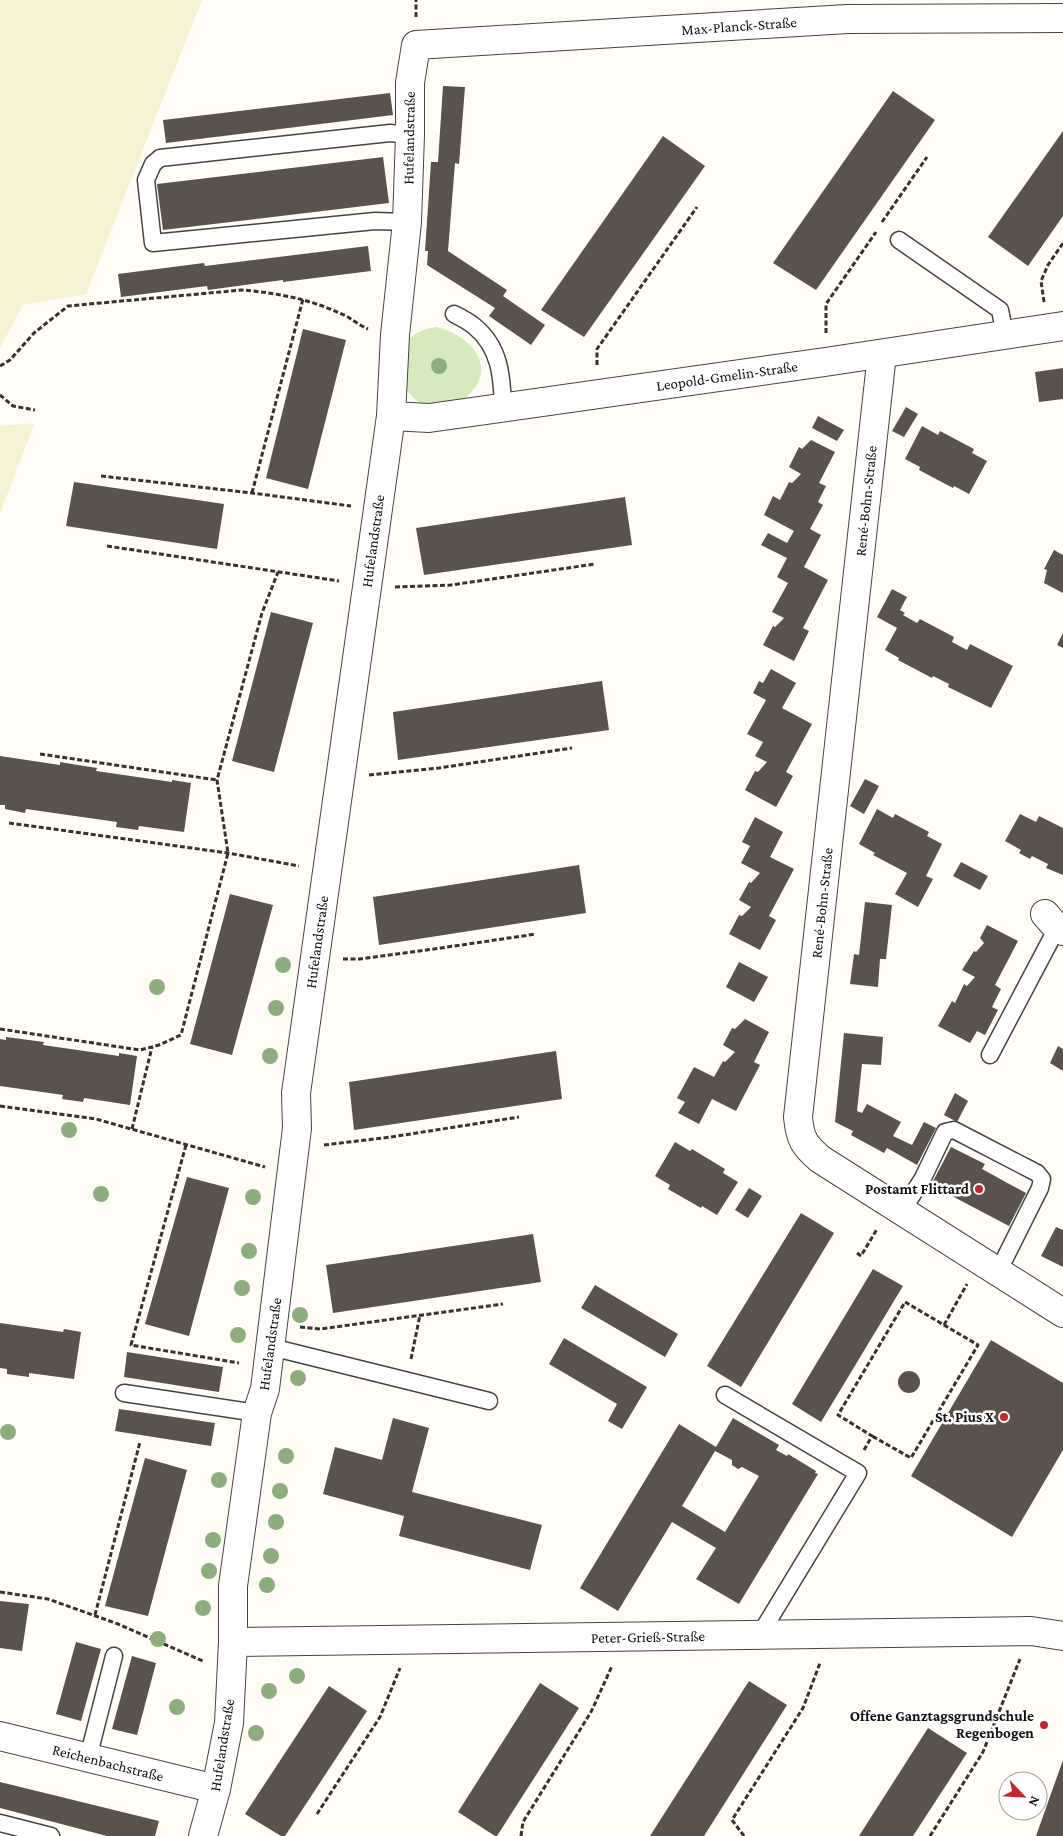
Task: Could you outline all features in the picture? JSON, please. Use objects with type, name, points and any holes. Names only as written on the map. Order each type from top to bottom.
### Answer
[{"type":"street","name":"Max-Planck-Straße","points":[[416,46],[847,19],[1063,18]]},
{"type":"street","name":"Hufelandstraße","points":[[203,1836],[216,1789],[229,1722],[234,1642],[233,1586],[257,1413],[265,1389],[295,1148],[297,1128],[296,1093],[340,779],[355,585],[391,416],[395,335],[407,222],[410,83],[416,46]]},
{"type":"street","name":"Leopold-Gmelin-Straße","points":[[391,416],[429,418],[882,354],[1055,327]]},
{"type":"street","name":"René-Bohn-Straße","points":[[882,354],[798,1117],[800,1134],[806,1147],[891,1218],[998,1272],[1063,1313]]},
{"type":"street","name":"Peter-Grieß-Straße","points":[[234,1642],[1032,1631],[1063,1636]]},
{"type":"street","name":"Reichenbachstraße","points":[[0,1736],[216,1789]]},
{"type":"lane","points":[[407,222],[375,221],[153,243],[146,180],[153,164],[160,158],[390,133],[410,135]]},
{"type":"lane","points":[[899,240],[1000,310],[1005,335]]},
{"type":"lane","points":[[454,314],[475,326],[493,348],[502,374],[503,407]]},
{"type":"lane","points":[[990,1054],[1055,924]]},
{"type":"lane","points":[[891,1218],[923,1178],[945,1132],[954,1130],[1037,1173],[1042,1179],[1040,1188],[998,1272]]},
{"type":"lane","points":[[272,1336],[406,1380],[489,1401]]},
{"type":"lane","points":[[124,1393],[257,1413]]},
{"type":"lane","points":[[725,1395],[858,1473],[759,1636]]},
{"type":"lane","points":[[88,1758],[114,1656]]},
{"type":"lane","points":[[0,1823],[51,1836]]},
{"type":"path","points":[[826,362],[826,304],[927,157]]},
{"type":"path","points":[[598,394],[597,349],[697,207]]},
{"type":"path","points":[[1055,327],[1041,281],[1048,265],[1063,243]]},
{"type":"path","points":[[0,366],[10,360],[34,333],[68,306],[242,290],[270,292],[303,299],[348,317],[366,328],[395,335]]},
{"type":"path","points":[[252,493],[303,299]]},
{"type":"path","points":[[0,395],[13,406],[35,410]]},
{"type":"path","points":[[101,476],[354,507]]},
{"type":"path","points":[[107,546],[355,585],[451,586],[595,564]]},
{"type":"path","points":[[0,1028],[140,1050],[181,1035],[228,853],[217,780],[262,613],[278,572]]},
{"type":"path","points":[[340,779],[438,768],[572,748]]},
{"type":"path","points":[[40,754],[217,780]]},
{"type":"path","points":[[10,823],[228,853],[300,866]]},
{"type":"path","points":[[315,959],[360,959],[536,934]]},
{"type":"path","points":[[132,1129],[152,1047]]},
{"type":"path","points":[[0,1106],[96,1119],[272,1170]]},
{"type":"path","points":[[295,1148],[391,1137],[519,1117]]},
{"type":"path","points":[[186,1145],[132,1346],[248,1364]]},
{"type":"path","points":[[857,1253],[861,1256],[891,1218]]},
{"type":"path","points":[[944,1325],[970,1280]]},
{"type":"path","points":[[905,1302],[978,1345],[911,1458],[872,1436],[838,1415],[905,1302]]},
{"type":"path","points":[[272,1336],[503,1304]]},
{"type":"path","points":[[406,1380],[416,1342],[420,1315]]},
{"type":"path","points":[[852,1470],[872,1436]]},
{"type":"path","points":[[94,1615],[140,1442]]},
{"type":"path","points":[[0,1592],[48,1599],[94,1615],[210,1664]]},
{"type":"path","points":[[930,1836],[983,1752],[1032,1631]]},
{"type":"path","points":[[744,1836],[732,1820],[803,1708],[830,1634]]},
{"type":"path","points":[[521,1836],[523,1822],[592,1712],[624,1638]]},
{"type":"path","points":[[317,1814],[380,1717],[411,1640]]},
{"type":"shaded area","points":[[0,0],[202,0],[86,294],[23,305],[0,348]]},
{"type":"shaded area","points":[[35,423],[0,513],[0,426]]},
{"type":"green space","points":[[436,327],[455,334],[464,340],[477,354],[481,363],[481,373],[476,386],[468,396],[454,403],[422,403],[410,394],[403,383],[408,340],[421,331]]},
{"type":"building","points":[[443,86],[465,87],[459,164],[455,163],[448,251],[507,290],[503,296],[545,325],[531,345],[489,316],[495,308],[427,265],[428,251],[425,251],[431,162],[438,162]]},
{"type":"building","points":[[893,91],[935,120],[816,290],[773,263]]},
{"type":"building","points":[[390,93],[393,115],[166,143],[163,120]]},
{"type":"building","points":[[1063,131],[1063,216],[1028,266],[988,237]]},
{"type":"building","points":[[663,136],[705,166],[584,337],[541,310]]},
{"type":"building","points":[[383,157],[389,203],[163,230],[157,184]]},
{"type":"building","points":[[368,246],[371,271],[208,290],[207,286],[121,297],[118,274],[204,263],[205,266]]},
{"type":"building","points":[[303,329],[346,340],[308,489],[266,478]]},
{"type":"building","points":[[1063,368],[1063,399],[1039,402],[1035,372]]},
{"type":"building","points":[[906,407],[918,414],[904,437],[892,431]]},
{"type":"building","points":[[818,416],[844,430],[837,441],[812,428]]},
{"type":"building","points":[[922,426],[938,435],[940,431],[974,449],[972,453],[987,461],[969,494],[954,486],[953,488],[919,470],[920,467],[905,459]]},
{"type":"building","points":[[811,440],[835,452],[819,483],[826,486],[818,502],[823,505],[810,529],[821,535],[804,567],[828,580],[803,628],[809,631],[794,661],[763,645],[773,626],[775,627],[784,618],[772,612],[788,583],[777,577],[787,558],[761,545],[768,533],[787,543],[794,531],[764,515],[773,496],[780,500],[789,482],[792,483],[801,474],[789,467],[799,447],[802,449]]},
{"type":"building","points":[[74,482],[224,504],[217,549],[66,526]]},
{"type":"building","points":[[625,497],[632,545],[424,575],[416,528]]},
{"type":"building","points":[[1054,550],[1063,555],[1063,593],[1044,583],[1047,570],[1044,569]]},
{"type":"building","points":[[892,589],[907,597],[900,610],[905,613],[903,615],[917,623],[920,619],[954,637],[952,642],[967,650],[970,644],[1013,666],[991,708],[948,687],[949,684],[933,676],[932,678],[898,660],[899,658],[885,650],[897,628],[877,617]]},
{"type":"building","points":[[271,612],[313,623],[274,772],[232,761]]},
{"type":"building","points":[[1063,633],[1063,648],[1057,645]]},
{"type":"building","points":[[771,669],[796,683],[782,708],[812,724],[786,772],[793,776],[776,807],[745,790],[755,771],[758,772],[767,762],[755,756],[763,742],[747,734],[766,700],[753,693],[759,681],[763,683]]},
{"type":"building","points":[[602,681],[609,730],[398,760],[393,712]]},
{"type":"building","points":[[0,756],[60,765],[60,762],[97,768],[96,771],[191,783],[184,832],[139,826],[138,830],[116,827],[117,822],[26,809],[25,813],[5,809],[5,805],[0,805]]},
{"type":"building","points":[[865,779],[879,786],[864,814],[850,806]]},
{"type":"building","points":[[877,809],[893,818],[895,814],[929,832],[927,836],[942,844],[926,876],[933,879],[918,907],[895,894],[907,873],[873,855],[875,853],[859,844]]},
{"type":"building","points":[[1020,814],[1036,822],[1039,816],[1063,828],[1063,875],[1046,868],[1048,864],[1032,856],[1030,859],[1019,853],[1021,850],[1005,841]]},
{"type":"building","points":[[755,817],[783,832],[770,857],[794,869],[769,916],[776,920],[760,950],[729,934],[739,915],[742,916],[751,907],[739,900],[749,882],[751,883],[760,873],[741,863],[750,846],[742,842]]},
{"type":"building","points":[[961,862],[988,876],[980,890],[953,876]]},
{"type":"building","points":[[579,865],[586,913],[379,945],[373,897]]},
{"type":"building","points":[[230,894],[273,905],[232,1055],[190,1044]]},
{"type":"building","points":[[865,902],[892,905],[886,959],[880,959],[878,987],[850,984],[854,954],[859,955]]},
{"type":"building","points":[[987,925],[1018,941],[995,985],[1001,989],[992,1007],[998,1010],[985,1035],[977,1031],[970,1043],[938,1026],[952,1001],[955,1003],[964,984],[967,986],[975,977],[962,970],[974,951],[976,952],[984,943],[980,938]]},
{"type":"building","points":[[739,962],[768,977],[754,1002],[726,987]]},
{"type":"building","points":[[745,1019],[769,1032],[754,1062],[760,1065],[736,1111],[712,1099],[699,1124],[678,1113],[685,1102],[677,1098],[694,1067],[714,1077],[723,1061],[725,1062],[735,1052],[723,1045],[732,1028],[735,1029]]},
{"type":"building","points":[[844,1033],[883,1037],[881,1065],[862,1064],[857,1111],[862,1113],[867,1104],[901,1122],[893,1136],[912,1145],[924,1122],[936,1128],[917,1165],[887,1148],[884,1153],[851,1135],[853,1131],[835,1122]]},
{"type":"building","points":[[6,1037],[44,1042],[43,1045],[119,1056],[119,1053],[137,1056],[130,1105],[84,1098],[83,1102],[62,1099],[63,1095],[0,1086],[0,1039],[6,1040]]},
{"type":"building","points":[[1058,1046],[1063,1049],[1063,1071],[1050,1063]]},
{"type":"building","points":[[556,1051],[562,1099],[354,1130],[349,1082]]},
{"type":"building","points":[[955,1093],[968,1101],[957,1122],[944,1115]]},
{"type":"building","points":[[675,1142],[690,1151],[692,1149],[725,1169],[723,1173],[738,1182],[717,1215],[668,1189],[670,1185],[655,1176]]},
{"type":"building","name":"Postamt Flittard","points":[[951,1147],[985,1164],[982,1169],[1026,1193],[1009,1226],[931,1185]]},
{"type":"building","points":[[187,1177],[229,1188],[189,1336],[145,1324]]},
{"type":"building","points":[[749,1188],[762,1196],[748,1218],[735,1210]]},
{"type":"building","points":[[801,1213],[834,1233],[741,1387],[707,1366]]},
{"type":"building","points":[[1056,1227],[1063,1230],[1063,1267],[1041,1256]]},
{"type":"building","points":[[533,1234],[541,1282],[333,1313],[326,1265]]},
{"type":"building","points":[[873,1269],[903,1286],[821,1422],[792,1404]]},
{"type":"building","points":[[595,1285],[678,1334],[665,1357],[581,1308]]},
{"type":"building","points":[[0,1323],[63,1332],[64,1329],[81,1332],[74,1379],[29,1373],[29,1377],[7,1374],[7,1369],[0,1368]]},
{"type":"building","points":[[564,1338],[647,1387],[622,1429],[608,1421],[617,1404],[549,1364]]},
{"type":"building","name":"St. Pius X","points":[[991,1340],[1063,1383],[1063,1450],[1012,1537],[911,1476]]},
{"type":"building","points":[[127,1352],[223,1367],[219,1392],[124,1377]]},
{"type":"building","points":[[909,1371],[919,1378],[920,1382],[913,1392],[909,1393],[899,1386],[898,1382],[905,1372]]},
{"type":"building","points":[[119,1409],[215,1423],[211,1446],[115,1431]]},
{"type":"building","points":[[393,1418],[429,1428],[412,1492],[542,1525],[530,1570],[399,1536],[404,1516],[323,1494],[335,1447],[382,1460]]},
{"type":"building","points":[[733,1418],[779,1445],[776,1450],[787,1456],[788,1454],[818,1474],[739,1604],[696,1579],[716,1548],[672,1522],[618,1611],[580,1588],[679,1424],[716,1447]],"holes":[[[715,1451],[732,1460],[732,1465],[738,1469],[742,1467],[759,1476],[725,1532],[682,1506]]]},
{"type":"building","points":[[145,1458],[187,1470],[148,1616],[105,1606]]},
{"type":"building","points":[[0,1601],[29,1604],[22,1651],[0,1648]]},
{"type":"building","points":[[76,1642],[101,1649],[81,1721],[56,1714]]},
{"type":"building","points":[[132,1656],[156,1663],[137,1735],[112,1729]]},
{"type":"building","points":[[749,1681],[787,1705],[704,1836],[650,1836]]},
{"type":"building","points":[[540,1683],[579,1708],[497,1836],[495,1836],[458,1812]]},
{"type":"building","points":[[329,1686],[367,1711],[285,1836],[281,1836],[245,1814]]},
{"type":"building","points":[[928,1728],[967,1753],[913,1836],[859,1836]]},
{"type":"building","points":[[1063,1760],[1063,1836],[1036,1836],[1041,1821],[1048,1821],[1048,1802]]},
{"type":"building","points":[[0,1782],[159,1821],[155,1836],[107,1836],[0,1808]]},
{"type":"place","name":"Postamt Flittard","points":[[979,1189]]},
{"type":"place","name":"St. Pius X","points":[[1004,1417]]},
{"type":"place","name":"Offene Ganztagsgrundschule Regenbogen","points":[[1044,1725]]}]
